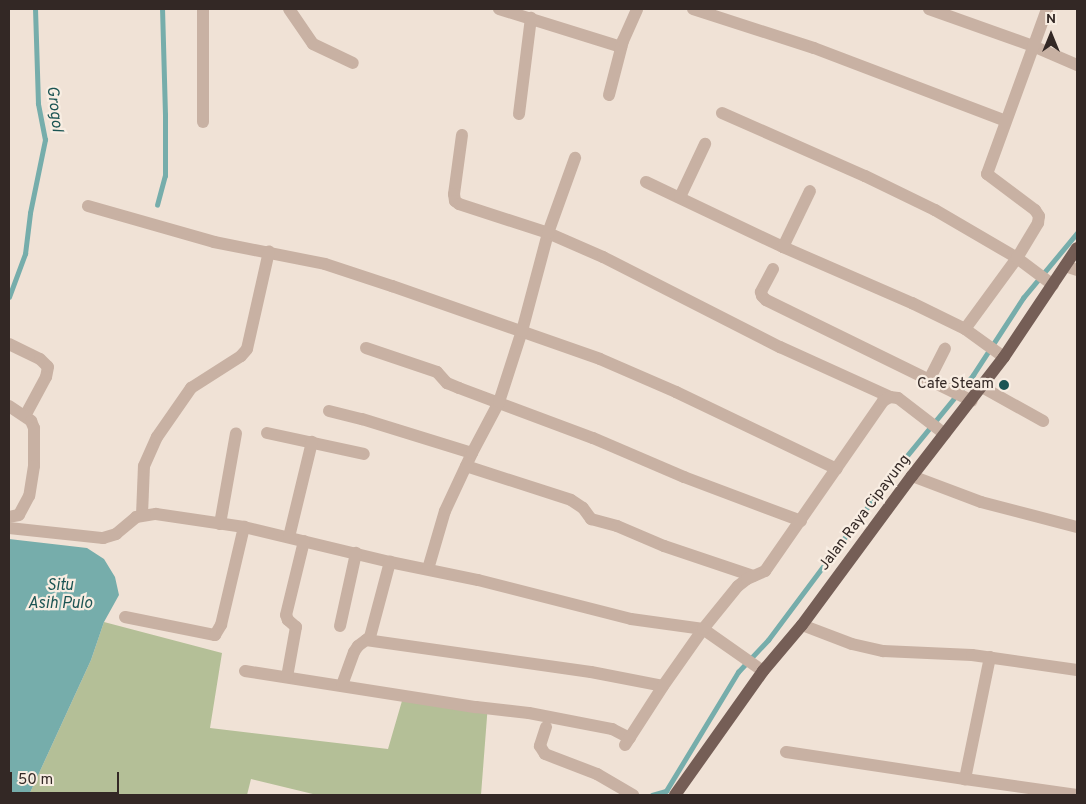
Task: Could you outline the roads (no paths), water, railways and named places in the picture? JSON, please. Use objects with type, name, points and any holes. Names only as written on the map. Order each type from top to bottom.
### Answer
[{"type":"main road","name":"Jalan Raya Cipayung","points":[[675,795],[760,668],[802,625],[912,476],[942,432],[982,387],[1077,248]]},
{"type":"street","points":[[203,9],[203,122]]},
{"type":"street","points":[[289,9],[313,44],[353,63]]},
{"type":"street","points":[[499,9],[621,47]]},
{"type":"street","points":[[610,95],[621,47],[637,9]]},
{"type":"street","points":[[694,9],[814,48],[1006,121]]},
{"type":"street","points":[[929,9],[1033,46],[1077,65]]},
{"type":"street","points":[[965,330],[1021,261],[1038,223],[1039,216],[1035,210],[987,176],[1047,9]]},
{"type":"street","points":[[519,114],[531,18]]},
{"type":"street","points":[[722,113],[865,176],[920,203],[1021,261],[1052,285]]},
{"type":"street","points":[[462,135],[455,201],[548,233],[642,276],[780,347],[890,397],[898,398],[942,432]]},
{"type":"street","points":[[680,197],[705,144]]},
{"type":"street","points":[[428,569],[446,511],[472,453],[499,402],[522,331],[548,233],[575,158]]},
{"type":"street","points":[[646,182],[783,247],[912,303],[965,330],[1003,357]]},
{"type":"street","points":[[783,247],[810,191]]},
{"type":"street","points":[[88,206],[214,242],[348,270],[522,331],[600,359],[676,392],[837,469]]},
{"type":"street","points":[[142,515],[144,466],[157,437],[191,388],[241,356],[247,349],[269,252]]},
{"type":"street","points":[[1065,266],[1077,270]]},
{"type":"street","points":[[772,269],[761,292],[766,300],[970,399]]},
{"type":"street","points":[[9,344],[40,359],[48,367],[46,377],[25,416]]},
{"type":"street","points":[[366,348],[437,372],[447,383],[593,438],[733,497],[801,521]]},
{"type":"street","points":[[930,378],[944,349]]},
{"type":"street","points":[[982,387],[1043,421]]},
{"type":"street","points":[[245,671],[547,716],[612,729],[628,741],[663,686],[704,629],[738,586],[765,571],[883,401],[890,397]]},
{"type":"street","points":[[9,406],[25,416],[34,428],[32,484],[24,510],[16,516],[9,517]]},
{"type":"street","points":[[329,411],[362,418],[472,453]]},
{"type":"street","points":[[220,524],[236,433]]},
{"type":"street","points":[[267,433],[364,454]]},
{"type":"street","points":[[289,537],[312,442]]},
{"type":"street","points":[[466,466],[571,500],[583,508],[591,519],[617,526],[664,546],[754,576]]},
{"type":"street","points":[[912,476],[981,502],[1077,527]]},
{"type":"street","points":[[9,528],[104,538],[116,534],[132,520],[142,515],[156,514],[244,527],[390,562],[428,569],[631,619],[704,629],[760,668]]},
{"type":"street","points":[[125,617],[215,635],[221,625],[244,527]]},
{"type":"street","points":[[287,677],[296,627],[288,620],[286,615],[304,541]]},
{"type":"street","points":[[340,626],[356,553]]},
{"type":"street","points":[[342,685],[354,652],[358,646],[370,637],[390,562]]},
{"type":"street","points":[[802,625],[852,644],[883,651],[990,657],[1077,670]]},
{"type":"street","points":[[366,640],[591,672],[663,686]]},
{"type":"street","points":[[965,779],[990,657]]},
{"type":"street","points":[[546,727],[540,746],[545,754],[597,774],[628,792]]},
{"type":"street","points":[[786,752],[1077,795]]},
{"type":"water","name":"Situ Asih Pulo","points":[[9,539],[87,548],[104,559],[115,577],[119,595],[104,622],[91,660],[29,795],[9,795]]},
{"type":"waterway","name":"Grogol","points":[[9,297],[25,254],[30,213],[45,140],[38,104],[35,9]]},
{"type":"waterway","name":"Grogol","points":[[157,205],[165,176],[162,9]]},
{"type":"waterway","points":[[652,795],[666,791],[738,672],[768,640],[892,474],[973,375],[1023,298],[1077,233]]},
{"type":"place","name":"Cafe Steam","points":[[1004,385]]}]
